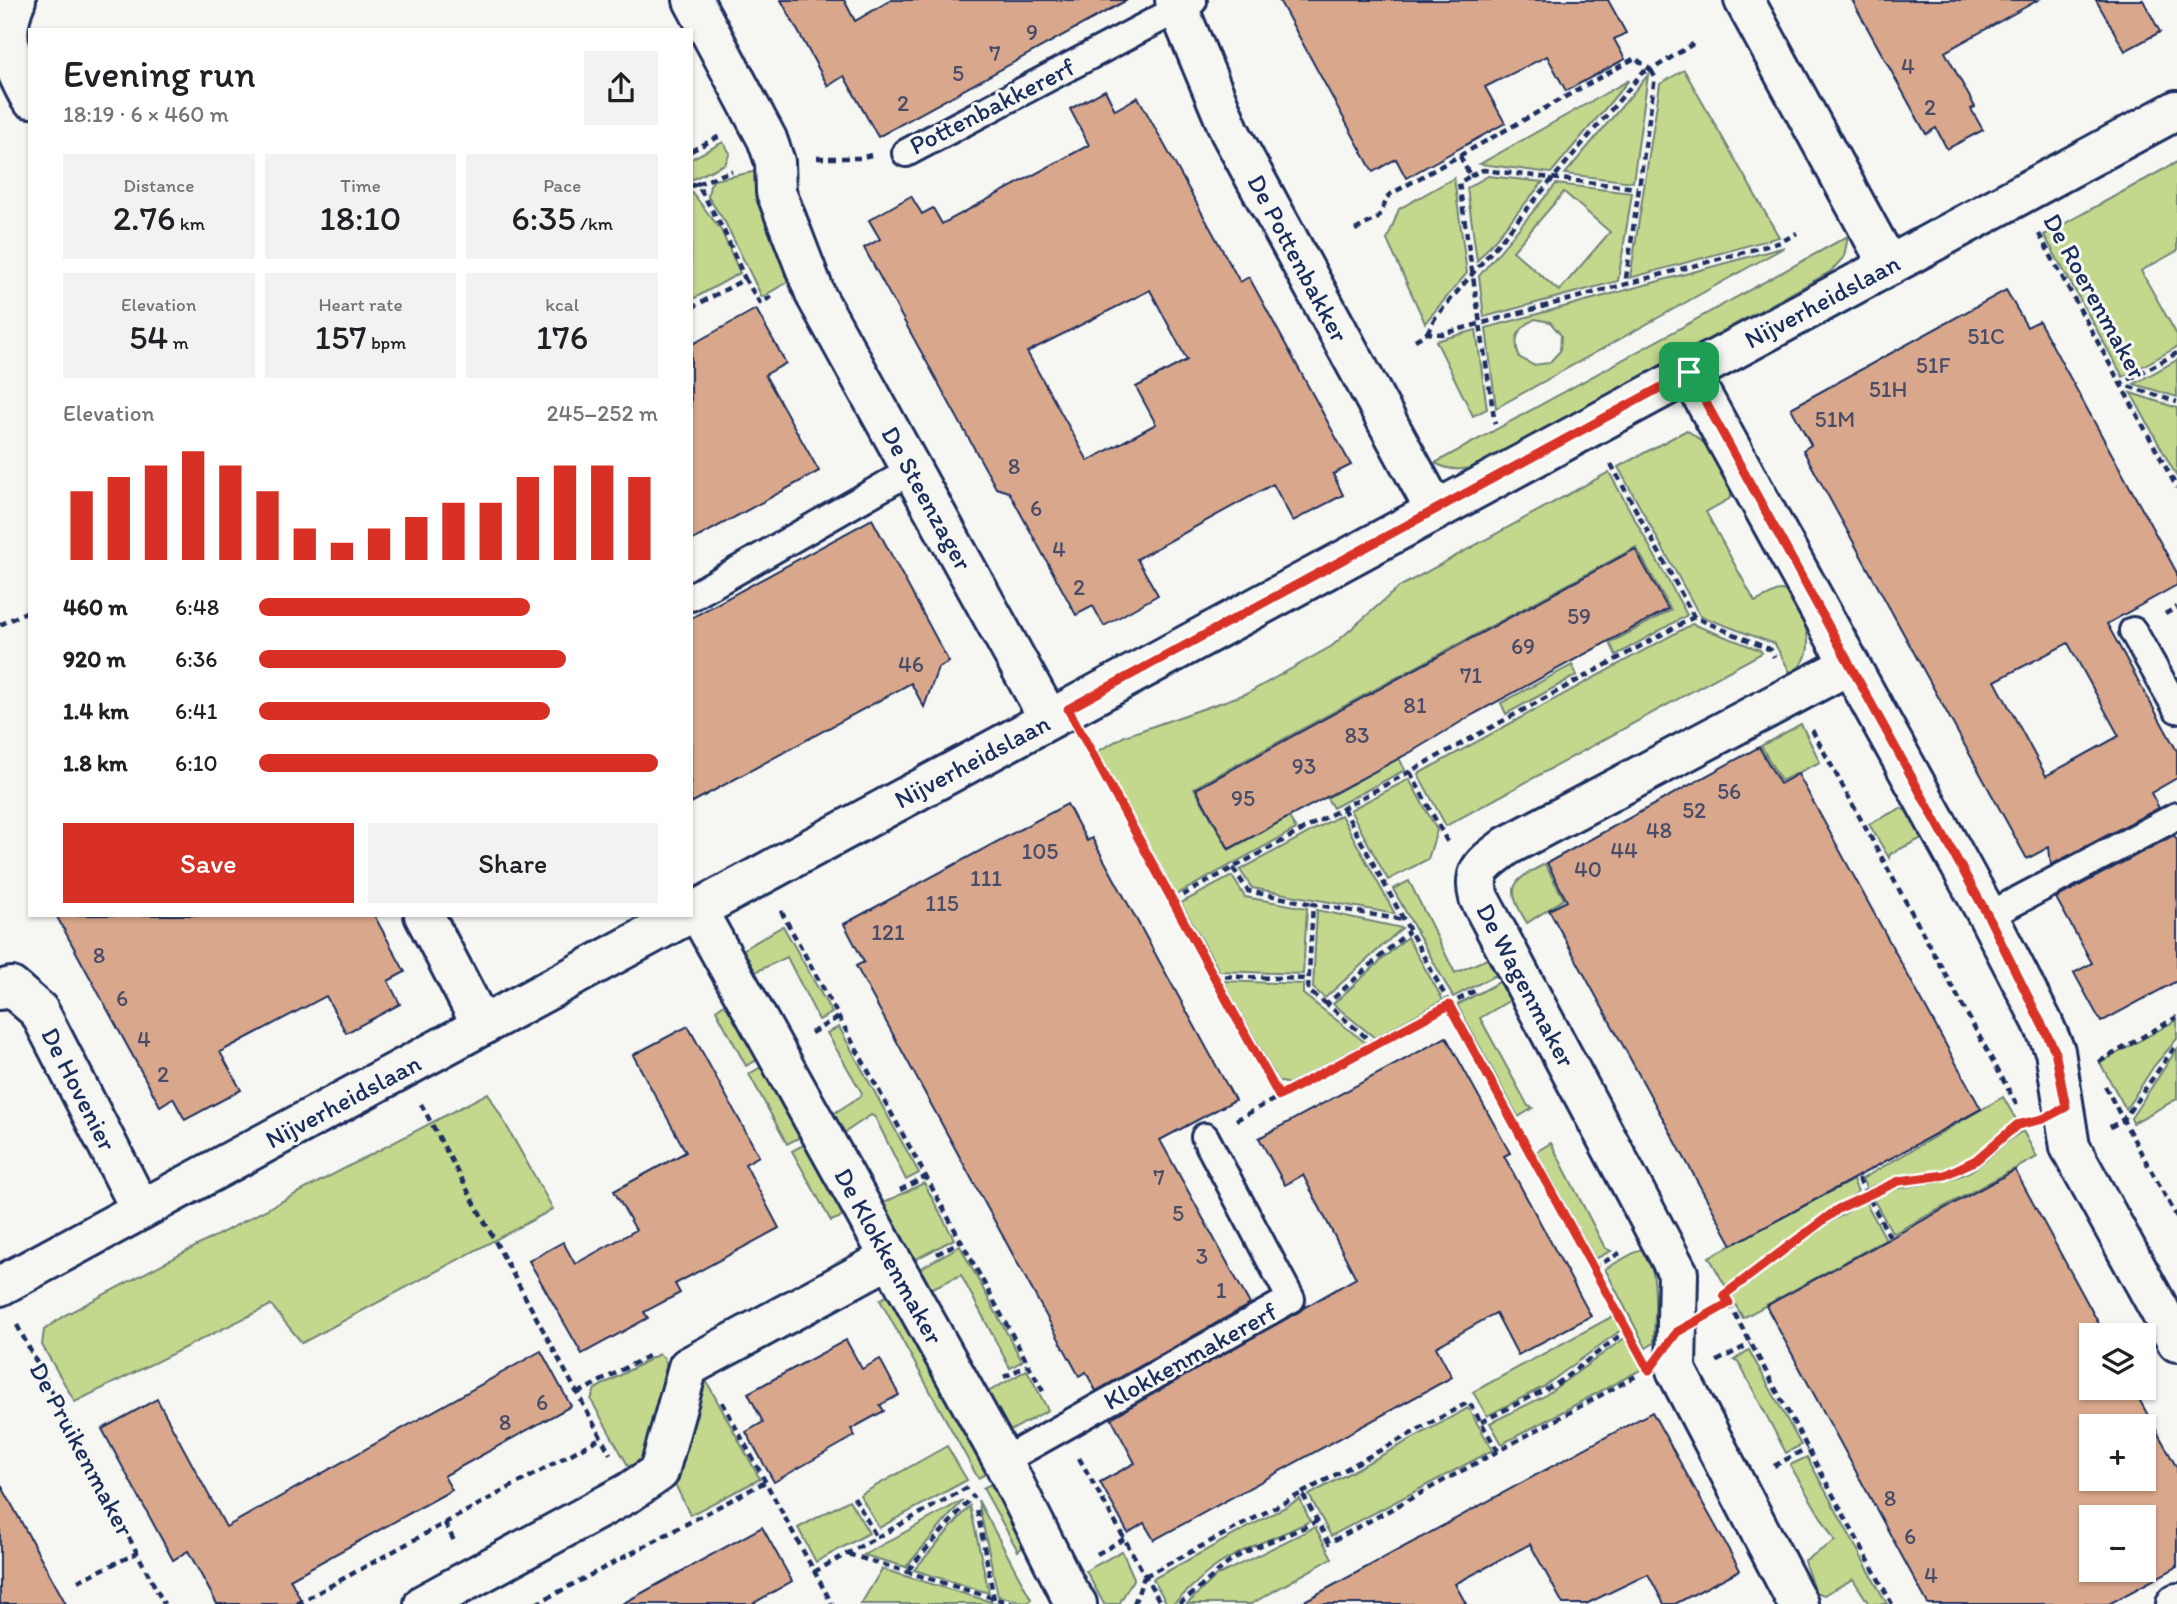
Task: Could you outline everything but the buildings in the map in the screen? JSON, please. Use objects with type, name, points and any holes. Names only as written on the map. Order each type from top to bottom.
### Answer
[{"type":"street","points":[[16,0],[4,15],[2,47],[28,94]]},
{"type":"street","name":"De Steenzager","points":[[693,0],[767,139],[775,162],[776,192],[816,296],[912,470],[1058,714]]},
{"type":"street","points":[[1744,0],[1889,266]]},
{"type":"street","name":"De Pottenbakker","points":[[1183,3],[1230,132],[1435,510]]},
{"type":"street","name":"Nijverheidslaan","points":[[693,912],[2177,110]]},
{"type":"street","points":[[1689,372],[1988,916],[2055,1051],[2066,1107],[2070,1147],[2177,1342]]},
{"type":"street","name":"De Wagenmaker","points":[[1798,1604],[1676,1370],[1678,1273],[1479,898],[1475,881],[1481,867],[1507,846],[1849,665]]},
{"type":"street","name":"De Klokkenmaker","points":[[693,915],[890,1258],[1003,1461],[1077,1604]]},
{"type":"street","points":[[425,917],[482,1026]]},
{"type":"street","name":"Nijverheidslaan","points":[[6,1302],[141,1210],[685,917]]},
{"type":"street","name":"De Hovenier","points":[[0,990],[10,987],[39,1011],[141,1210]]},
{"type":"street","points":[[425,1604],[631,1492],[659,1472],[688,1367],[890,1258]]},
{"type":"lane","name":"Pottenbakkererf","points":[[906,153],[1183,3]]},
{"type":"lane","points":[[693,596],[912,470]]},
{"type":"lane","points":[[2133,631],[2177,709]]},
{"type":"lane","points":[[1988,916],[2177,816]]},
{"type":"lane","name":"Klokkenmakererf","points":[[1003,1461],[1290,1299],[1205,1137]]},
{"type":"path","points":[[1427,334],[1435,318],[1643,72],[1651,70],[1693,44]]},
{"type":"path","points":[[1355,230],[1378,218],[1389,195],[1635,58],[1651,70],[1655,77],[1625,285]]},
{"type":"path","name":"Pottenbakkererf","points":[[775,162],[860,158],[885,151],[906,153]]},
{"type":"path","points":[[1460,156],[1470,176]]},
{"type":"path","points":[[1495,424],[1460,183],[1483,170],[1637,188]]},
{"type":"path","points":[[693,185],[697,184],[724,231],[745,278],[760,303],[809,276]]},
{"type":"path","name":"De Roerenmaker","points":[[2018,195],[2177,488]]},
{"type":"path","points":[[1415,340],[1427,334],[1442,334],[1782,242],[1797,233]]},
{"type":"path","points":[[693,307],[745,278]]},
{"type":"path","points":[[2121,384],[2177,353]]},
{"type":"path","points":[[2121,384],[2177,402]]},
{"type":"path","points":[[1590,427],[1694,617]]},
{"type":"path","points":[[0,625],[28,611]]},
{"type":"path","points":[[1058,714],[1213,976],[1279,1096]]},
{"type":"path","points":[[1410,772],[1447,841],[1475,881]]},
{"type":"path","points":[[1343,808],[1638,1350]]},
{"type":"path","points":[[1233,868],[1248,891],[1404,920]]},
{"type":"path","points":[[761,875],[1062,1428],[1161,1604]]},
{"type":"path","points":[[1313,904],[1308,990],[1375,1045]]},
{"type":"path","points":[[1327,1004],[1409,931]]},
{"type":"path","points":[[1205,1137],[1517,967]]},
{"type":"path","points":[[1213,976],[1308,979]]},
{"type":"path","points":[[1892,1604],[1724,1295],[1838,1209],[1899,1181],[1945,1175],[1976,1160],[2017,1125],[2043,1119],[2066,1107],[2095,1066],[2177,1017]]},
{"type":"path","points":[[2070,1147],[2123,1120],[2177,1044]]},
{"type":"path","points":[[2095,1066],[2177,1217]]},
{"type":"path","points":[[402,1069],[631,1492]]},
{"type":"path","points":[[1858,1178],[1891,1239]]},
{"type":"path","name":"De Pruikenmaker","points":[[6,1302],[164,1604]]},
{"type":"path","points":[[1302,1493],[1329,1543],[1649,1370],[1677,1332],[1729,1303]]},
{"type":"path","points":[[1481,1422],[1558,1383],[1627,1330]]},
{"type":"path","points":[[700,1360],[832,1604]]},
{"type":"path","points":[[1134,1604],[1144,1576],[1469,1402],[1498,1451]]},
{"type":"path","points":[[297,1604],[601,1437]]},
{"type":"path","points":[[536,1604],[765,1482]]},
{"type":"path","points":[[814,1572],[974,1484],[995,1599]]},
{"type":"path","points":[[908,1570],[974,1495]]},
{"type":"path","points":[[854,1497],[877,1538]]},
{"type":"path","points":[[1179,1604],[1213,1573],[1250,1550],[1287,1537],[1317,1521]]},
{"type":"path","points":[[78,1581],[137,1553]]},
{"type":"path","points":[[848,1554],[1013,1604]]},
{"type":"green space","points":[[1684,70],[1779,237],[1630,278],[1660,84]]},
{"type":"green space","points":[[1648,75],[1633,182],[1565,174]]},
{"type":"green space","points":[[1629,80],[1551,173],[1480,164]]},
{"type":"green space","points":[[723,142],[730,153],[725,164],[693,179],[693,158]]},
{"type":"green space","points":[[2177,162],[2177,251],[2141,271],[2177,335],[2177,347],[2123,377],[2044,235]]},
{"type":"green space","points":[[758,171],[770,232],[789,281],[762,297],[725,222],[708,197],[710,185],[714,180]]},
{"type":"green space","points":[[1488,176],[1543,182],[1477,261],[1467,188]]},
{"type":"green space","points":[[1454,178],[1467,273],[1425,323],[1387,240],[1399,209]]},
{"type":"green space","points":[[1556,184],[1632,193],[1618,281],[1484,317],[1479,276]],"holes":[[[1564,192],[1610,232],[1559,291],[1513,251]]]},
{"type":"green space","points":[[693,194],[721,230],[740,273],[693,299]]},
{"type":"green space","points":[[1848,236],[1844,257],[1830,272],[1483,463],[1459,469],[1435,463]]},
{"type":"green space","points":[[1785,247],[1496,408],[1486,328]],"holes":[[[1535,319],[1550,322],[1561,335],[1560,351],[1549,363],[1533,365],[1519,357],[1516,344],[1520,330]]]},
{"type":"green space","points":[[1476,330],[1487,409],[1473,416],[1436,341]]},
{"type":"green space","points":[[2177,360],[2177,397],[2134,384]]},
{"type":"green space","points":[[2131,393],[2177,408],[2177,477]]},
{"type":"green space","points":[[1687,430],[1708,446],[1733,491],[1729,499],[1706,512],[1755,602],[1780,590],[1787,591],[1804,622],[1808,645],[1806,655],[1801,665],[1791,674],[1775,644],[1700,616],[1618,467]]},
{"type":"green space","points":[[1609,472],[1687,615],[1616,655],[1610,643],[1671,610],[1636,547],[1194,788],[1229,850],[1289,817],[1296,829],[1176,895],[1097,752],[1125,736],[1248,693],[1332,646],[1399,587]]},
{"type":"green space","points":[[1692,624],[1762,653],[1446,826],[1418,774]]},
{"type":"green space","points":[[1572,665],[1577,675],[1506,714],[1501,703]]},
{"type":"green space","points":[[1801,724],[1820,762],[1781,781],[1761,746]]},
{"type":"green space","points":[[1399,758],[1405,770],[1333,808],[1327,798]]},
{"type":"green space","points":[[1409,779],[1437,830],[1428,859],[1388,880],[1350,810]]},
{"type":"green space","points":[[1901,808],[1906,811],[1922,838],[1890,854],[1889,858],[1869,824]]},
{"type":"green space","points":[[1341,815],[1395,914],[1252,888],[1240,870]]},
{"type":"green space","points":[[1545,864],[1564,899],[1527,923],[1516,902],[1515,887],[1524,876]]},
{"type":"green space","points":[[1232,876],[1245,897],[1307,908],[1303,974],[1219,971],[1181,903]]},
{"type":"green space","points":[[1409,881],[1455,973],[1493,958],[1500,973],[1453,997],[1393,889]]},
{"type":"green space","points":[[1317,910],[1402,928],[1325,998],[1313,988]]},
{"type":"green space","points":[[783,926],[832,1013],[819,1020],[787,957],[753,973],[746,967],[744,949]]},
{"type":"green space","points":[[1407,937],[1443,1000],[1375,1038],[1333,1004]]},
{"type":"green space","points":[[1505,979],[1512,999],[1480,1018],[1528,1106],[1533,1108],[1518,1117],[1457,1005]]},
{"type":"green space","points":[[1223,981],[1303,984],[1303,994],[1366,1043],[1289,1084],[1278,1081]]},
{"type":"green space","points":[[727,1002],[759,1059],[746,1066],[716,1010]]},
{"type":"green space","points":[[2177,1020],[2177,1039],[2154,1066],[2126,1109],[2100,1063]]},
{"type":"green space","points":[[839,1027],[919,1173],[906,1180],[875,1117],[871,1115],[844,1133],[835,1130],[828,1117],[862,1093],[827,1033]]},
{"type":"green space","points":[[2177,1049],[2177,1099],[2133,1123],[2131,1118]]},
{"type":"green space","points":[[763,1066],[802,1136],[787,1144],[749,1074]]},
{"type":"green space","points":[[488,1093],[553,1209],[302,1343],[271,1305],[75,1402],[42,1345],[44,1330],[65,1315]]},
{"type":"green space","points":[[2003,1097],[2017,1121],[1972,1158],[1945,1170],[1889,1181],[1867,1189],[1862,1179]]},
{"type":"green space","points":[[2023,1131],[2037,1157],[1893,1234],[1872,1197],[1894,1189],[1962,1175]]},
{"type":"green space","points":[[1551,1143],[1605,1248],[1611,1251],[1595,1259],[1536,1152]]},
{"type":"green space","points":[[805,1144],[844,1216],[831,1221],[792,1151]]},
{"type":"green space","points":[[1853,1180],[1858,1192],[1726,1287],[1709,1257]]},
{"type":"green space","points":[[924,1183],[954,1239],[909,1263],[877,1206]]},
{"type":"green space","points":[[1865,1201],[1886,1239],[1743,1318],[1731,1297],[1814,1232]]},
{"type":"green space","points":[[960,1246],[1022,1361],[1010,1368],[961,1275],[926,1291],[914,1272]]},
{"type":"green space","points":[[1641,1249],[1651,1266],[1655,1293],[1654,1343],[1646,1348],[1605,1269]]},
{"type":"green space","points":[[886,1296],[892,1302],[986,1474],[978,1478],[880,1300]]},
{"type":"green space","points":[[1615,1315],[1621,1330],[1543,1387],[1487,1416],[1473,1392]]},
{"type":"green space","points":[[1626,1337],[1644,1368],[1502,1444],[1490,1423],[1543,1397]]},
{"type":"green space","points":[[1749,1350],[1801,1445],[1786,1453],[1738,1361],[1734,1360]]},
{"type":"green space","points":[[659,1354],[664,1358],[668,1369],[645,1462],[630,1469],[591,1400],[595,1389]]},
{"type":"green space","points":[[1027,1370],[1048,1410],[1001,1436],[981,1396]]},
{"type":"green space","points":[[703,1375],[760,1479],[690,1515],[674,1482]]},
{"type":"green space","points":[[1468,1408],[1493,1450],[1331,1536],[1309,1495]]},
{"type":"green space","points":[[947,1446],[967,1480],[879,1528],[860,1495]]},
{"type":"green space","points":[[1807,1457],[1887,1604],[1869,1604],[1853,1579],[1824,1595],[1815,1592],[1804,1561],[1835,1541],[1790,1465]]},
{"type":"green space","points":[[991,1484],[1025,1545],[1018,1551],[983,1488]]},
{"type":"green space","points":[[1300,1499],[1310,1521],[1226,1560],[1204,1575],[1173,1604],[1167,1604],[1153,1579]]},
{"type":"green space","points":[[849,1500],[869,1533],[816,1562],[798,1528]]},
{"type":"green space","points":[[963,1500],[906,1567],[864,1555]]},
{"type":"green space","points":[[978,1500],[1031,1599],[1028,1603],[998,1596]]},
{"type":"green space","points":[[970,1506],[989,1593],[914,1570]]},
{"type":"green space","points":[[1315,1527],[1332,1558],[1251,1604],[1187,1604],[1216,1576]]},
{"type":"green space","points":[[1122,1551],[1134,1578],[1119,1604],[1104,1604],[1086,1571]]},
{"type":"green space","points":[[882,1569],[998,1604],[861,1604]]},
{"type":"route","points":[[1689,372],[1988,916],[2042,1021],[2055,1051],[2066,1107],[2043,1119],[2017,1125],[1976,1160],[1945,1175],[1899,1181],[1838,1209],[1724,1295],[1729,1303],[1677,1332],[1649,1370],[1449,1005],[1279,1096],[1068,709],[1689,372]]}]
